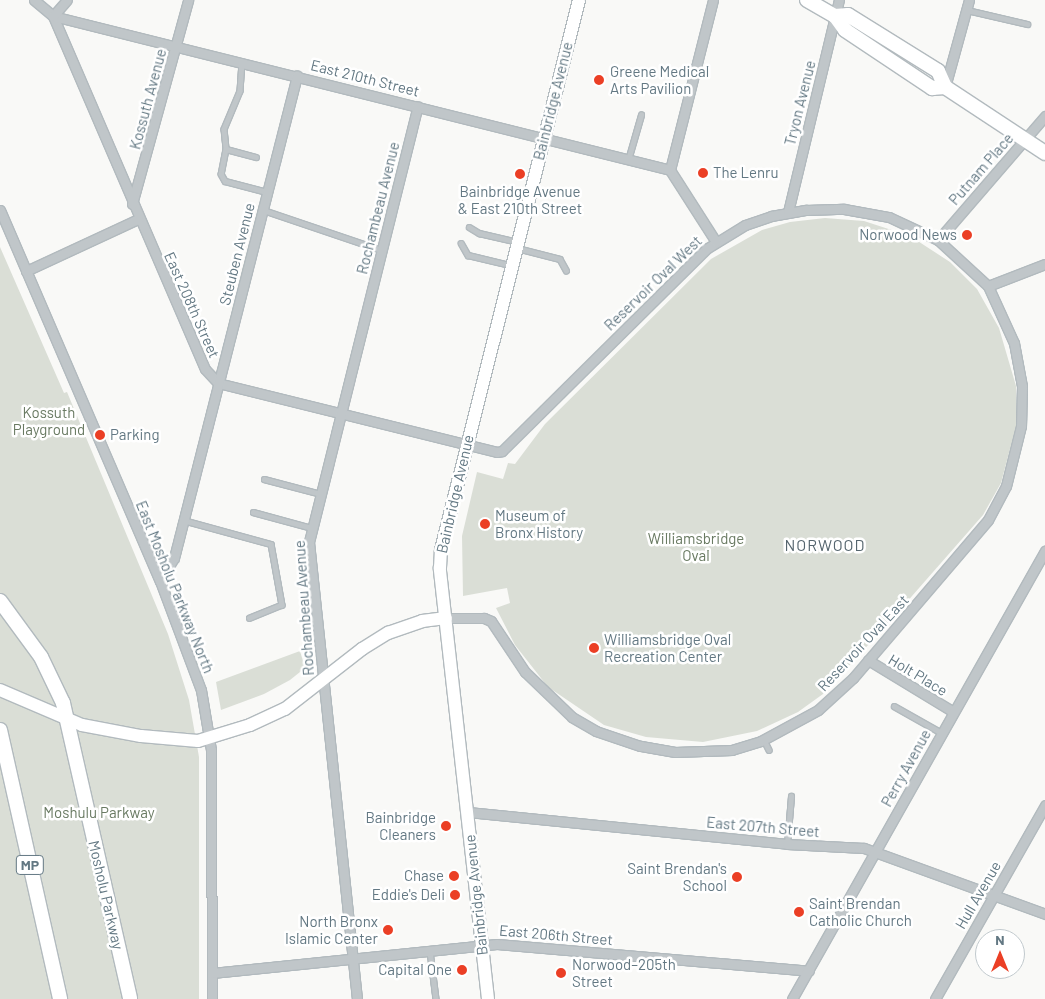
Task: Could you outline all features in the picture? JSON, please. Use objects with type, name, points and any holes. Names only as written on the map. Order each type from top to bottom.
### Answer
[{"type":"main road","name":"Bainbridge Avenue","points":[[488,999],[446,618],[441,550],[465,446],[579,0]]},
{"type":"main road","points":[[806,0],[835,16],[848,15],[938,71],[945,87],[1045,153]]},
{"type":"main road","name":"Mosholu Parkway","points":[[0,601],[48,670],[66,720],[130,999]]},
{"type":"main road","points":[[0,690],[66,720],[156,738],[189,741],[210,738],[274,714],[323,681],[362,649],[388,633],[422,620],[446,618]]},
{"type":"main road","name":"MP","points":[[0,730],[60,999]]},
{"type":"street","name":"East 208th Street","points":[[34,0],[53,16],[138,219],[205,369],[218,383]]},
{"type":"street","points":[[53,16],[67,0]]},
{"type":"street","name":"Kossuth Avenue","points":[[132,204],[188,0]]},
{"type":"street","points":[[713,0],[670,170],[716,242]]},
{"type":"street","name":"Tryon Avenue","points":[[788,212],[839,0]]},
{"type":"street","points":[[945,87],[969,0]]},
{"type":"street","name":"East 210th Street","points":[[53,16],[242,61],[670,170]]},
{"type":"street","name":"Steuben Avenue","points":[[160,581],[172,563],[297,75]]},
{"type":"street","name":"Rochambeau Avenue","points":[[357,999],[309,542],[418,106]]},
{"type":"street","name":"Putnam Place","points":[[938,240],[1045,116]]},
{"type":"street","name":"Reservoir Oval West","points":[[465,446],[492,452],[502,451],[706,249],[745,225],[788,212],[825,209],[865,212],[889,217],[938,240],[988,286]]},
{"type":"street","name":"East Mosholu Parkway North","points":[[0,210],[160,581],[196,671],[210,738],[212,999]]},
{"type":"street","points":[[26,271],[138,219]]},
{"type":"street","points":[[988,286],[1045,264]]},
{"type":"street","name":"Reservoir Oval East","points":[[446,618],[484,618],[491,621],[511,655],[539,687],[572,716],[596,731],[640,746],[675,752],[732,750],[764,740],[818,710],[868,660],[988,520],[1013,467],[1021,426],[1019,362],[1005,320],[988,286]]},
{"type":"street","points":[[218,383],[465,446]]},
{"type":"street","name":"Perry Avenue","points":[[792,999],[954,712],[1041,568],[1045,551]]},
{"type":"street","name":"Holt Place","points":[[868,660],[954,712]]},
{"type":"street","name":"Hull Avenue","points":[[935,999],[1045,806]]},
{"type":"street","name":"East 207th Street","points":[[468,812],[787,844],[864,848],[1045,914]]},
{"type":"street","name":"East 206th Street","points":[[212,973],[482,944],[809,971]]},
{"type":"lane","points":[[966,10],[1027,24]]},
{"type":"lane","points":[[242,61],[240,91],[224,129],[226,149],[221,174],[225,181],[267,192]]},
{"type":"lane","points":[[628,160],[641,115]]},
{"type":"lane","points":[[226,149],[256,157]]},
{"type":"lane","points":[[263,210],[382,250]]},
{"type":"lane","points":[[469,227],[479,234],[560,259],[566,270]]},
{"type":"lane","points":[[461,243],[468,255],[511,266]]},
{"type":"lane","points":[[264,479],[321,494]]},
{"type":"lane","points":[[253,512],[312,528]]},
{"type":"lane","points":[[183,520],[272,544],[282,605],[250,618]]},
{"type":"lane","points":[[894,706],[942,733]]},
{"type":"lane","points":[[764,740],[769,750]]},
{"type":"lane","points":[[787,844],[791,796]]},
{"type":"lane","points":[[430,950],[436,999]]},
{"type":"green space","name":"Williamsbridge Oval","points":[[825,218],[864,221],[910,236],[950,262],[977,289],[999,328],[1016,386],[1016,426],[1001,483],[983,515],[891,620],[823,694],[798,712],[757,731],[703,742],[646,737],[604,725],[548,687],[515,645],[496,608],[510,603],[507,588],[463,596],[462,536],[477,472],[503,479],[508,463],[515,464],[545,424],[711,259],[762,230],[790,222]]},
{"type":"green space","name":"Moshulu Parkway","points":[[0,247],[64,393],[67,392],[168,634],[189,700],[199,757],[199,999],[0,999]]},
{"type":"green space","points":[[300,651],[305,668],[290,680],[264,694],[221,710],[216,682]]},
{"type":"place","name":"Greene Medical Arts Pavilion","points":[[599,80]]},
{"type":"place","name":"The Lenru","points":[[703,173]]},
{"type":"place","name":"Bainbridge Avenue & East 210th Street","points":[[520,174]]},
{"type":"place","name":"Norwood News","points":[[967,235]]},
{"type":"place","name":"Parking","points":[[100,435]]},
{"type":"place","name":"Museum of Bronx History","points":[[485,524]]},
{"type":"place","name":"Williamsbridge Oval Recreation Center","points":[[594,648]]},
{"type":"place","name":"Bainbridge Cleaners","points":[[446,826]]},
{"type":"place","name":"Chase","points":[[454,876]]},
{"type":"place","name":"Saint Brendan's School","points":[[737,877]]},
{"type":"place","name":"Eddie's Deli","points":[[455,895]]},
{"type":"place","name":"Saint Brendan Catholic Church","points":[[799,912]]},
{"type":"place","name":"North Bronx Islamic Center","points":[[388,930]]},
{"type":"place","name":"Capital One","points":[[462,970]]},
{"type":"place","name":"Norwood–205th Street","points":[[561,973]]},
{"type":"district","name":"NORWOOD","points":[[825,545]]},
{"type":"park label","name":"Kossuth Playground","points":[[49,420]]}]
